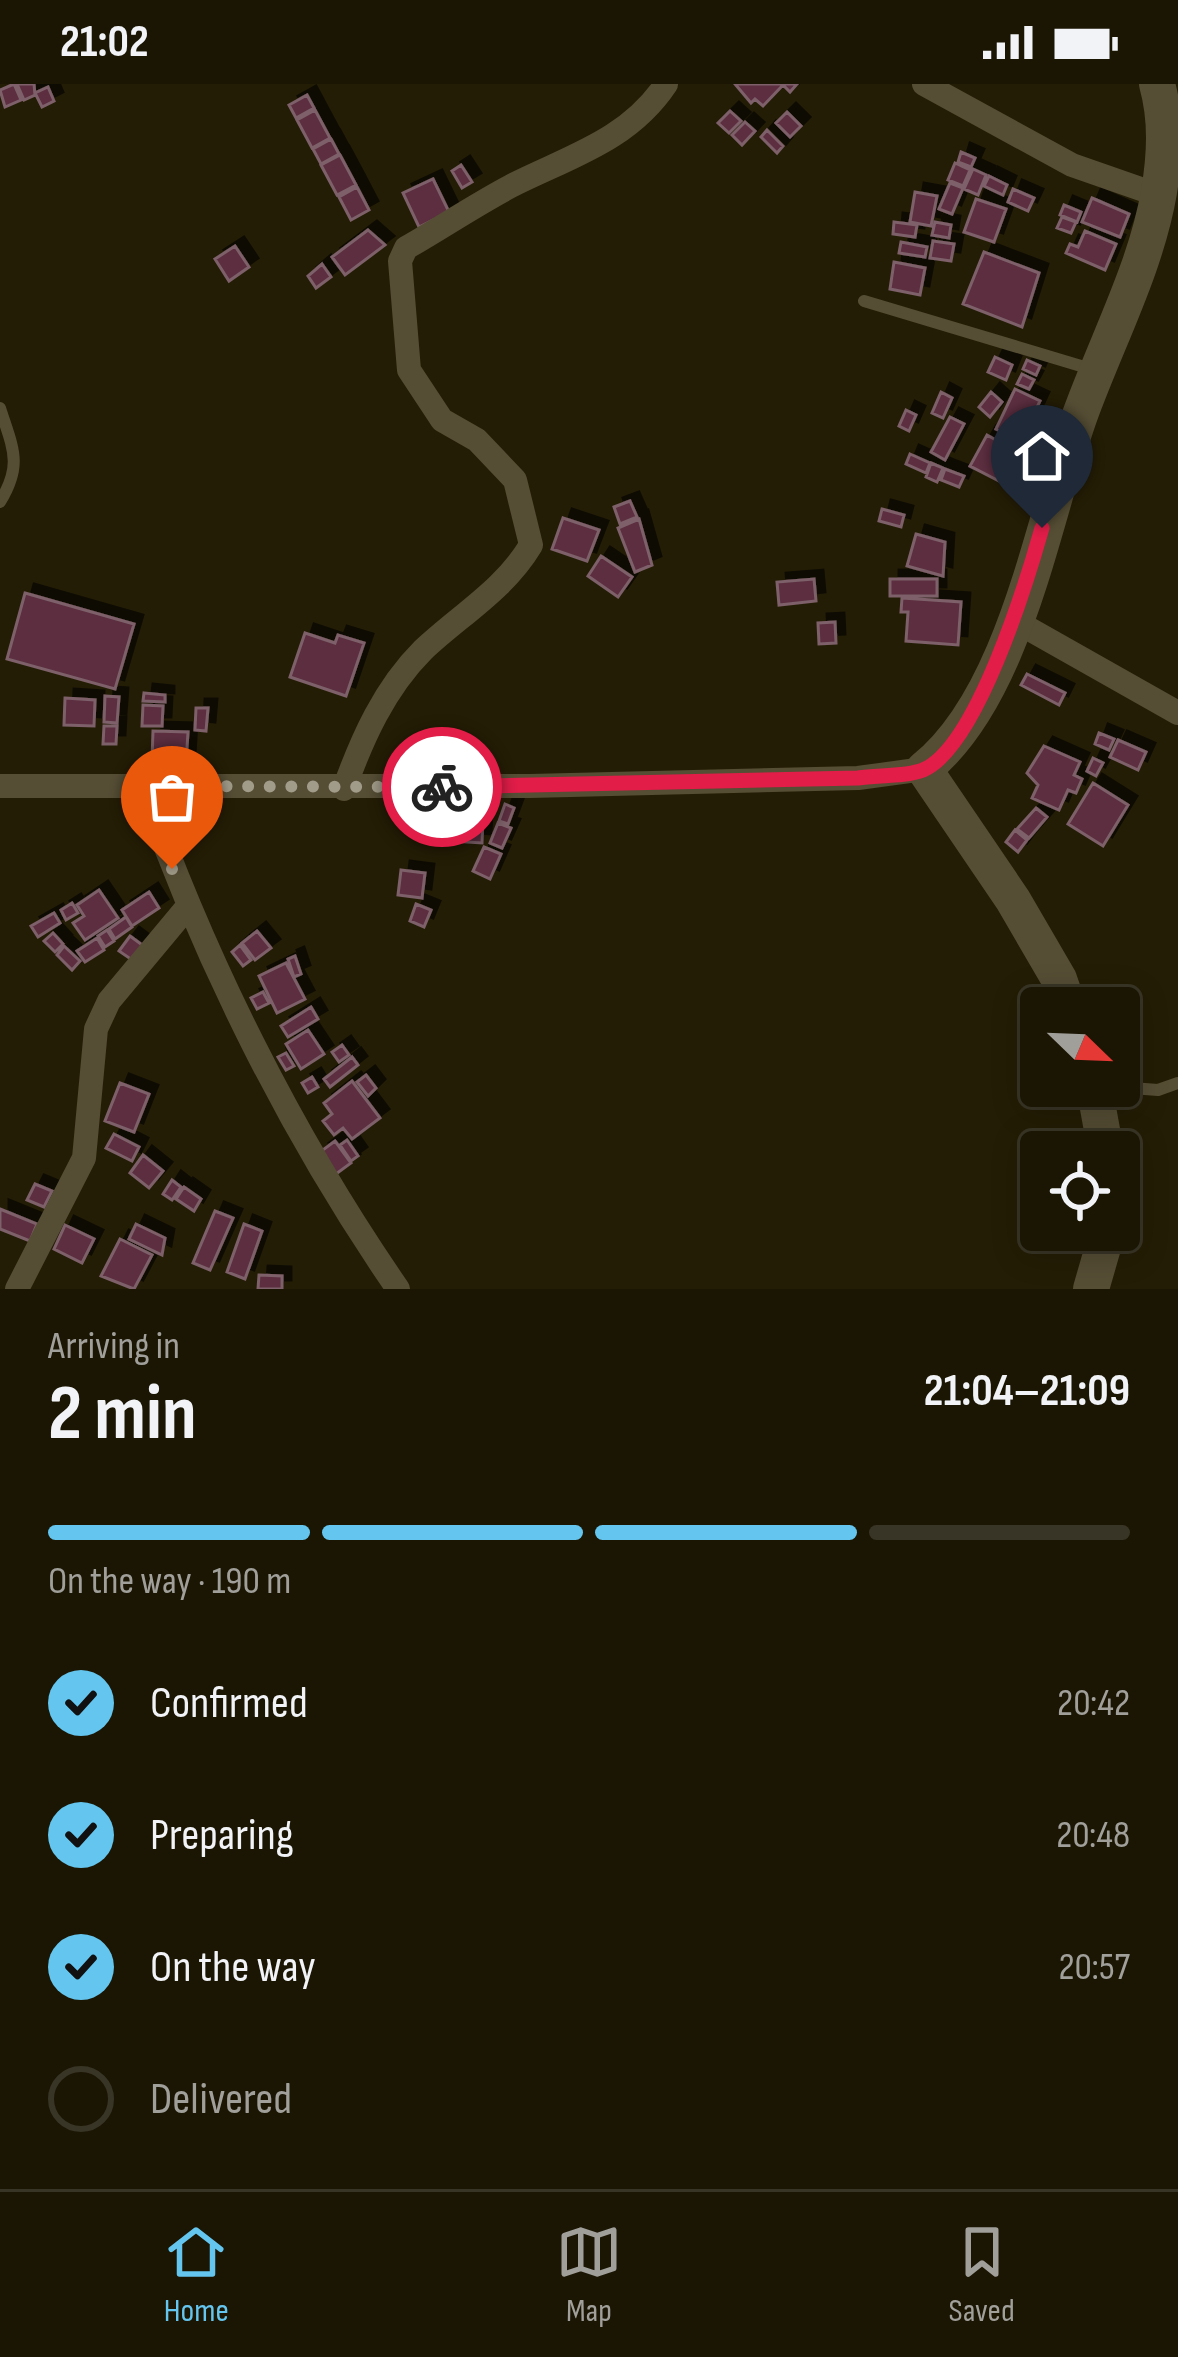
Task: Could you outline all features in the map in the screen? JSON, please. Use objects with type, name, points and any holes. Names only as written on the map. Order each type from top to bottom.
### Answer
[{"type":"street","points":[[344,789],[383,698],[423,650],[479,606],[531,545],[515,480],[477,440],[442,420],[410,370],[400,262],[406,248],[513,186],[594,151],[631,122],[666,84]]},
{"type":"street","points":[[924,84],[1072,165],[1158,195]]},
{"type":"street","points":[[0,786],[344,789],[858,778],[924,770],[964,720],[1015,621],[1158,195],[1167,100]]},
{"type":"street","points":[[1015,621],[1178,713]]},
{"type":"street","points":[[924,770],[1013,900],[1062,987]]},
{"type":"street","points":[[142,786],[189,905],[280,1093],[398,1289]]},
{"type":"street","points":[[17,1289],[84,1158],[96,1029],[110,1001],[189,905]]},
{"type":"street","points":[[1091,1289],[1102,1251]]},
{"type":"lane","points":[[864,301],[1098,371]]},
{"type":"lane","points":[[0,409],[15,456],[15,477],[0,502]]},
{"type":"lane","points":[[1140,1089],[1158,1090],[1178,1083]]},
{"type":"building","points":[[14,84],[21,100],[5,107],[0,90]]},
{"type":"building","points":[[17,84],[34,84],[35,95],[24,100]]},
{"type":"building","points":[[735,84],[797,84],[790,92],[783,85],[763,106],[755,99],[751,103]]},
{"type":"building","points":[[48,87],[54,101],[42,107],[35,93]]},
{"type":"building","points":[[307,95],[314,108],[296,118],[289,105]]},
{"type":"building","points":[[315,110],[330,138],[312,148],[297,120]]},
{"type":"building","points":[[730,111],[741,121],[729,133],[718,123]]},
{"type":"building","points":[[787,112],[801,126],[790,137],[776,123]]},
{"type":"building","points":[[745,122],[755,131],[742,145],[732,135]]},
{"type":"building","points":[[767,130],[783,146],[777,153],[761,137]]},
{"type":"building","points":[[331,139],[339,154],[321,164],[313,149]]},
{"type":"building","points":[[961,152],[975,158],[971,167],[958,162]]},
{"type":"building","points":[[340,155],[356,185],[337,195],[321,165]]},
{"type":"building","points":[[955,163],[970,170],[963,186],[948,180]]},
{"type":"building","points":[[461,165],[472,182],[462,188],[452,171]]},
{"type":"building","points":[[973,169],[986,175],[978,195],[964,189]]},
{"type":"building","points":[[989,176],[1007,185],[1003,195],[984,186]]},
{"type":"building","points":[[433,179],[449,212],[419,227],[403,193]]},
{"type":"building","points":[[950,183],[963,188],[952,214],[939,209]]},
{"type":"building","points":[[357,187],[369,210],[351,220],[339,197]]},
{"type":"building","points":[[1013,189],[1034,198],[1028,211],[1008,202]]},
{"type":"building","points":[[915,192],[937,196],[931,226],[910,222]]},
{"type":"building","points":[[1092,198],[1129,214],[1120,237],[1082,222]]},
{"type":"building","points":[[976,199],[1006,209],[994,242],[964,232]]},
{"type":"building","points":[[1064,205],[1081,212],[1077,222],[1060,215]]},
{"type":"building","points":[[1062,217],[1076,222],[1071,233],[1057,228]]},
{"type":"building","points":[[894,222],[917,225],[915,237],[893,234]]},
{"type":"building","points":[[935,222],[951,225],[949,238],[932,235]]},
{"type":"building","points":[[368,230],[385,245],[345,275],[332,257]]},
{"type":"building","points":[[1085,231],[1116,244],[1105,270],[1066,253],[1070,244],[1078,247]]},
{"type":"building","points":[[933,241],[954,244],[951,261],[930,258]]},
{"type":"building","points":[[901,242],[927,247],[925,257],[899,253]]},
{"type":"building","points":[[235,246],[249,267],[229,281],[215,259]]},
{"type":"building","points":[[984,252],[1039,273],[1022,327],[963,304]]},
{"type":"building","points":[[894,262],[925,268],[920,295],[890,289]]},
{"type":"building","points":[[322,264],[331,277],[316,288],[308,276]]},
{"type":"building","points":[[995,357],[1012,365],[1006,380],[988,372]]},
{"type":"building","points":[[1027,360],[1040,366],[1036,375],[1023,369]]},
{"type":"building","points":[[1022,374],[1034,380],[1029,389],[1017,384]]},
{"type":"building","points":[[1015,389],[1040,401],[1021,441],[996,429]]},
{"type":"building","points":[[941,392],[952,398],[943,418],[932,413]]},
{"type":"building","points":[[991,392],[1002,402],[990,417],[979,407]]},
{"type":"building","points":[[906,410],[916,415],[909,431],[899,426]]},
{"type":"building","points":[[950,417],[964,424],[945,460],[931,452]]},
{"type":"building","points":[[987,435],[1015,451],[999,481],[970,466]]},
{"type":"building","points":[[910,454],[930,463],[926,473],[906,464]]},
{"type":"building","points":[[931,463],[943,468],[937,482],[926,477]]},
{"type":"building","points":[[945,469],[964,476],[959,487],[941,480]]},
{"type":"building","points":[[630,501],[637,517],[620,524],[614,507]]},
{"type":"building","points":[[882,509],[904,515],[901,527],[879,521]]},
{"type":"building","points":[[563,518],[599,530],[587,561],[552,549]]},
{"type":"building","points":[[639,519],[652,565],[635,572],[618,528]]},
{"type":"building","points":[[916,534],[945,542],[943,576],[907,566]]},
{"type":"building","points":[[601,556],[632,577],[618,597],[588,576]]},
{"type":"building","points":[[814,579],[816,601],[779,605],[777,582]]},
{"type":"building","points":[[890,579],[937,579],[937,596],[890,596]]},
{"type":"building","points":[[25,593],[134,624],[115,689],[7,659]]},
{"type":"building","points":[[902,598],[961,602],[958,645],[906,641],[908,612],[901,612]]},
{"type":"building","points":[[835,622],[836,643],[819,644],[818,623]]},
{"type":"building","points":[[305,633],[335,643],[338,635],[364,643],[346,696],[290,677]]},
{"type":"building","points":[[1027,674],[1065,693],[1059,705],[1021,685]]},
{"type":"building","points":[[144,693],[165,695],[165,702],[143,701]]},
{"type":"building","points":[[105,696],[119,697],[117,723],[104,722]]},
{"type":"building","points":[[65,698],[95,700],[94,726],[64,725]]},
{"type":"building","points":[[143,705],[163,706],[162,726],[142,726]]},
{"type":"building","points":[[196,708],[208,708],[206,731],[195,730]]},
{"type":"building","points":[[104,726],[117,726],[116,744],[103,744]]},
{"type":"building","points":[[153,731],[188,732],[186,763],[152,761]]},
{"type":"building","points":[[1099,733],[1114,739],[1109,750],[1095,744]]},
{"type":"building","points":[[1118,740],[1146,752],[1138,770],[1110,757]]},
{"type":"building","points":[[1044,746],[1080,762],[1074,775],[1082,779],[1076,793],[1068,790],[1059,810],[1032,798],[1038,785],[1027,773]]},
{"type":"building","points":[[1093,758],[1103,763],[1096,776],[1087,771]]},
{"type":"building","points":[[1093,783],[1128,805],[1103,846],[1068,824]]},
{"type":"building","points":[[505,804],[514,808],[508,824],[499,821]]},
{"type":"building","points":[[1036,808],[1047,817],[1029,838],[1017,829]]},
{"type":"building","points":[[448,810],[448,823],[435,823],[435,811]]},
{"type":"building","points":[[454,816],[483,818],[482,843],[452,841]]},
{"type":"building","points":[[498,823],[511,828],[502,848],[490,843]]},
{"type":"building","points":[[1015,830],[1027,840],[1018,852],[1006,842]]},
{"type":"building","points":[[484,847],[501,854],[490,879],[473,871]]},
{"type":"building","points":[[401,870],[425,873],[422,898],[398,895]]},
{"type":"building","points":[[99,890],[118,918],[85,940],[73,923],[84,916],[77,905]]},
{"type":"building","points":[[149,892],[159,908],[132,926],[122,910]]},
{"type":"building","points":[[72,903],[78,913],[66,920],[61,910]]},
{"type":"building","points":[[416,904],[431,910],[424,927],[410,921]]},
{"type":"building","points":[[54,913],[60,923],[38,937],[31,926]]},
{"type":"building","points":[[126,917],[132,927],[115,939],[109,929]]},
{"type":"building","points":[[107,930],[114,941],[105,947],[98,936]]},
{"type":"building","points":[[257,931],[271,948],[255,960],[242,943]]},
{"type":"building","points":[[53,933],[63,944],[55,952],[44,941]]},
{"type":"building","points":[[130,936],[145,947],[135,962],[119,951]]},
{"type":"building","points":[[97,938],[104,950],[85,962],[77,951]]},
{"type":"building","points":[[240,945],[251,960],[243,966],[232,952]]},
{"type":"building","points":[[64,946],[80,961],[72,970],[57,955]]},
{"type":"building","points":[[295,956],[301,974],[294,977],[288,959]]},
{"type":"building","points":[[286,963],[305,999],[277,1013],[259,976]]},
{"type":"building","points":[[263,992],[269,1003],[257,1009],[251,998]]},
{"type":"building","points":[[311,1007],[318,1019],[288,1037],[281,1026]]},
{"type":"building","points":[[308,1030],[324,1054],[301,1069],[286,1044]]},
{"type":"building","points":[[342,1045],[349,1055],[339,1062],[332,1052]]},
{"type":"building","points":[[286,1053],[294,1066],[286,1070],[278,1057]]},
{"type":"building","points":[[352,1057],[358,1065],[330,1087],[324,1079]]},
{"type":"building","points":[[366,1075],[376,1088],[368,1096],[357,1082]]},
{"type":"building","points":[[312,1077],[318,1087],[308,1093],[302,1083]]},
{"type":"building","points":[[352,1081],[380,1118],[352,1139],[343,1128],[334,1135],[323,1121],[332,1114],[324,1103]]},
{"type":"building","points":[[120,1083],[149,1094],[134,1132],[105,1121]]},
{"type":"building","points":[[114,1134],[139,1147],[132,1161],[106,1148]]},
{"type":"building","points":[[347,1140],[358,1156],[351,1161],[340,1145]]},
{"type":"building","points":[[335,1141],[351,1163],[336,1174],[320,1152]]},
{"type":"building","points":[[143,1155],[163,1171],[149,1188],[130,1173]]},
{"type":"building","points":[[172,1180],[181,1187],[172,1200],[163,1194]]},
{"type":"building","points":[[35,1184],[52,1191],[44,1207],[27,1200]]},
{"type":"building","points":[[184,1187],[201,1199],[194,1211],[176,1199]]},
{"type":"building","points":[[0,1209],[37,1224],[30,1241],[0,1229]]},
{"type":"building","points":[[215,1211],[233,1218],[210,1270],[193,1263]]},
{"type":"building","points":[[136,1224],[165,1238],[162,1255],[129,1239]]},
{"type":"building","points":[[244,1224],[262,1231],[245,1279],[227,1272]]},
{"type":"building","points":[[65,1225],[94,1239],[82,1263],[54,1249]]},
{"type":"building","points":[[120,1239],[152,1255],[134,1289],[101,1276]]},
{"type":"building","points":[[259,1275],[282,1276],[282,1289],[258,1289]]},
{"type":"way so far","points":[[172,869],[142,786],[442,787]]},
{"type":"route","points":[[442,787],[858,778],[924,770],[950,743],[987,684],[1015,621],[1042,528]]}]
